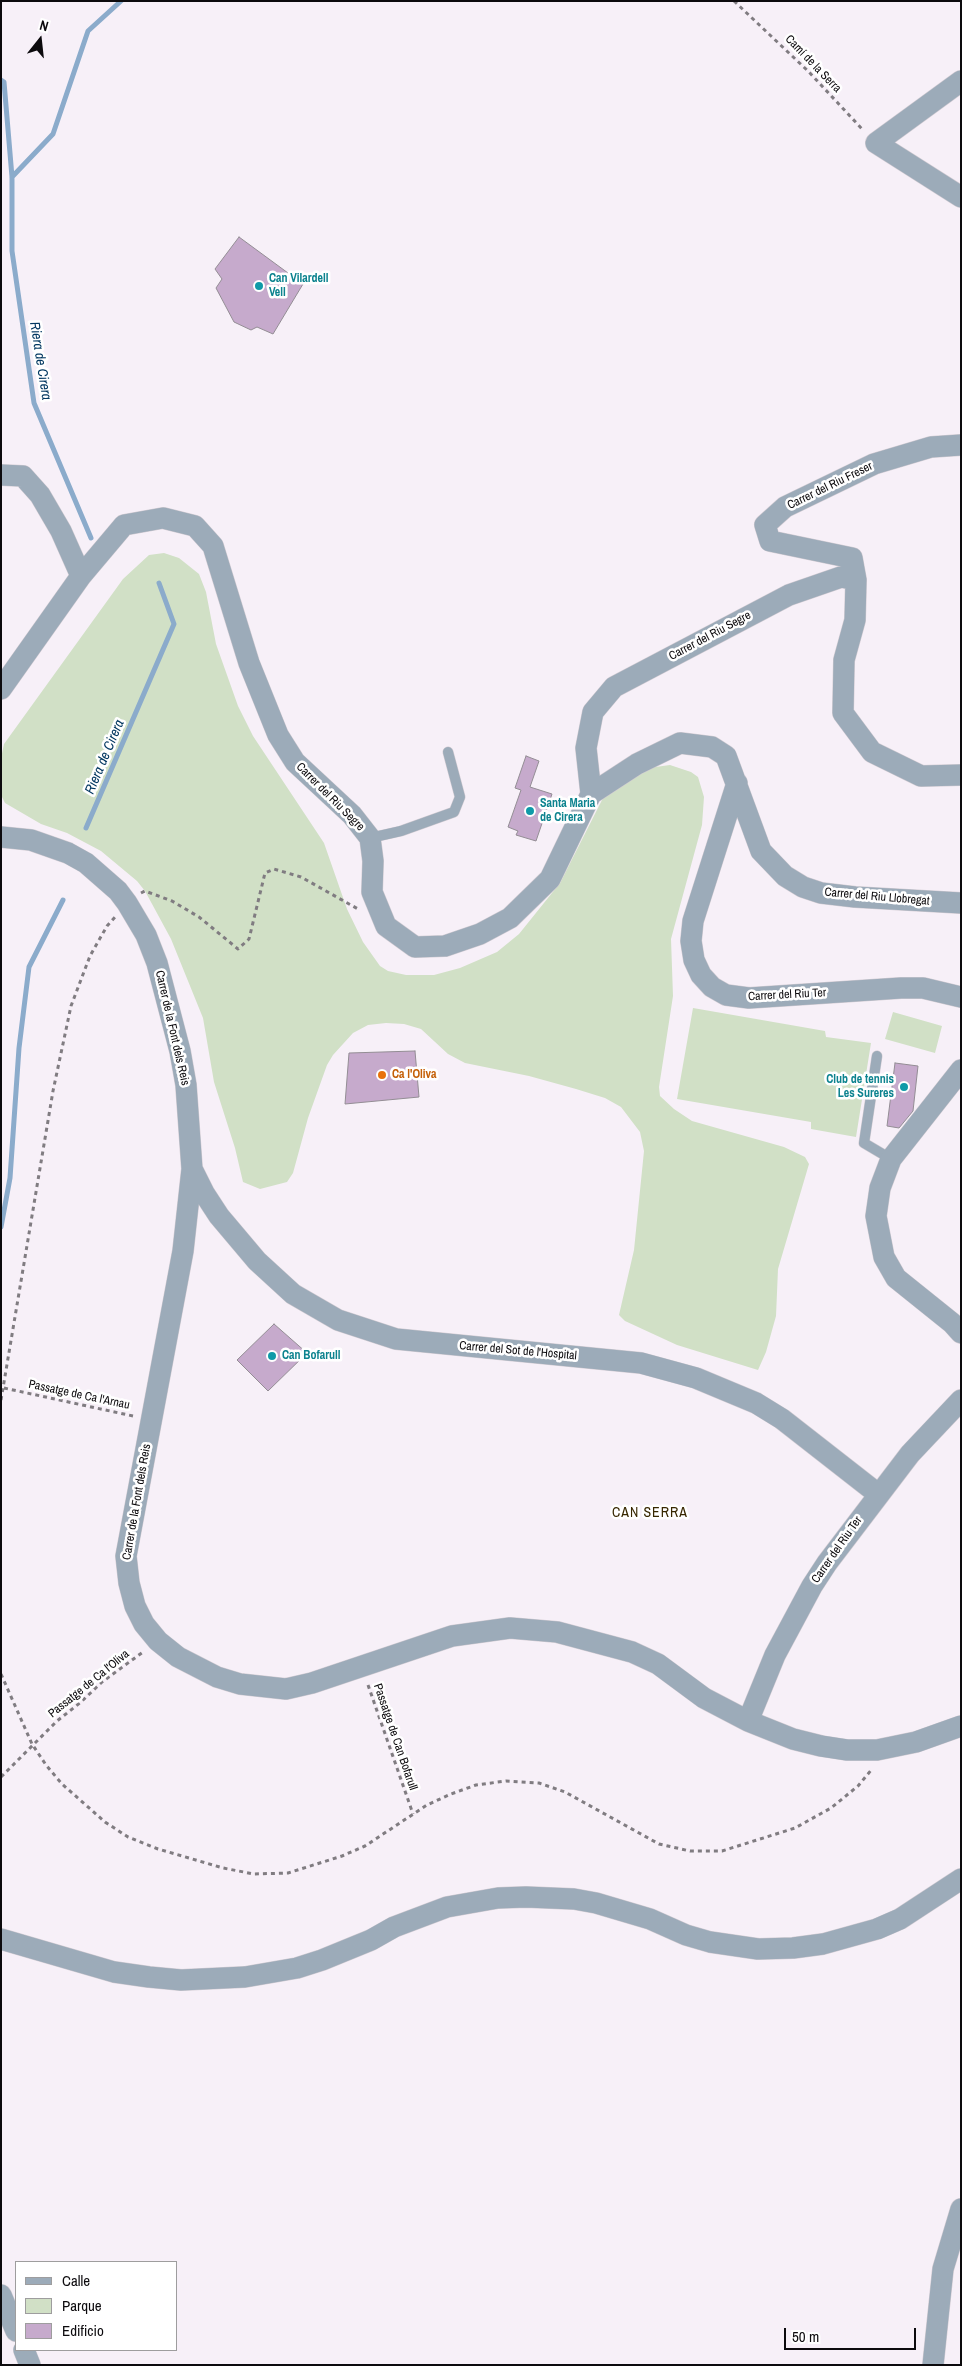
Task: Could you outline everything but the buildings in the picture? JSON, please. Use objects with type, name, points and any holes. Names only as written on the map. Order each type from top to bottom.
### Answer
[{"type":"street","points":[[961,81],[876,143],[961,197]]},
{"type":"street","name":"Carrer del Riu Freser","points":[[856,580],[852,558],[770,541],[765,525],[785,508],[874,464],[931,447],[961,445]]},
{"type":"street","points":[[1,475],[23,476],[40,495],[62,531],[80,576]]},
{"type":"street","name":"Carrer del Riu Segre","points":[[1,689],[80,576],[124,525],[163,518],[195,526],[213,546],[250,662],[278,735],[295,762],[352,815],[370,838],[373,861],[372,892],[386,926],[415,947],[445,946],[480,934],[510,918],[550,879],[591,794],[586,748],[593,712],[614,687],[789,595],[841,578],[856,580]]},
{"type":"street","points":[[856,580],[855,620],[844,660],[843,713],[872,752],[921,776],[961,775]]},
{"type":"street","name":"Carrer del Riu Llobregat","points":[[591,794],[637,764],[680,743],[712,747],[726,756],[761,851],[785,876],[803,887],[821,893],[855,898],[961,903]]},
{"type":"street","name":"Carrer del Riu Ter","points":[[736,783],[693,921],[691,942],[694,960],[701,975],[712,987],[726,995],[750,998],[901,988],[923,988],[961,997]]},
{"type":"street","name":"Carrer de la Font dels Reis","points":[[1,837],[31,840],[68,853],[102,874],[127,903],[146,935],[157,962],[170,1007],[186,1085],[192,1169],[183,1251],[126,1556],[128,1583],[135,1606],[144,1624],[158,1641],[178,1657],[210,1674],[240,1684],[286,1689],[312,1683],[452,1636],[510,1628],[557,1632],[632,1652],[658,1664],[704,1698],[748,1721],[793,1739],[820,1746],[847,1750],[890,1748],[916,1742],[961,1726]]},
{"type":"street","points":[[961,1070],[891,1159],[880,1188],[876,1216],[884,1257],[896,1278],[913,1294],[952,1323],[961,1333]]},
{"type":"street","name":"Carrer del Sot de l'Hospital","points":[[192,1169],[204,1193],[219,1216],[263,1267],[292,1294],[338,1320],[396,1339],[626,1361],[696,1378],[756,1404],[782,1419],[878,1494]]},
{"type":"street","name":"Carrer del Riu Ter","points":[[748,1721],[776,1656],[812,1586],[837,1547],[910,1454],[961,1400]]},
{"type":"street","points":[[1,1939],[114,1972],[181,1980],[228,1978],[272,1973],[322,1960],[371,1940],[394,1927],[447,1907],[498,1898],[526,1897],[574,1899],[596,1903],[650,1919],[686,1935],[710,1942],[758,1949],[793,1948],[823,1944],[900,1919],[961,1879]]},
{"type":"street","points":[[933,2365],[938,2334],[943,2269],[961,2209]]},
{"type":"street","points":[[1,2295],[15,2329]]},
{"type":"street","points":[[938,2334],[947,2365]]},
{"type":"street","points":[[24,2351],[30,2365]]},
{"type":"lane","points":[[370,838],[401,831],[454,812],[460,797],[448,752]]},
{"type":"lane","points":[[878,1056],[864,1143],[891,1159]]},
{"type":"path","name":"Camí de la Serra","points":[[734,1],[808,71],[876,143]]},
{"type":"path","points":[[1,1400],[53,1091],[71,1006],[90,956],[107,926],[127,903],[145,891],[172,901],[199,917],[238,949],[249,939],[266,872],[274,869],[301,877],[363,912],[383,919]]},
{"type":"path","name":"Passatge de Ca l'Arnau","points":[[4,1388],[151,1420]]},
{"type":"path","name":"Passatge de Ca l'Oliva","points":[[1,1777],[32,1744],[102,1682],[158,1641]]},
{"type":"path","name":"Passatge de Can Bofarull","points":[[361,1667],[413,1814]]},
{"type":"path","points":[[1,1674],[32,1744],[46,1765],[74,1796],[105,1822],[128,1837],[189,1859],[254,1874],[288,1873],[342,1856],[388,1832],[413,1814],[450,1794],[476,1785],[506,1781],[539,1783],[580,1800],[659,1844],[690,1851],[722,1851],[796,1828],[831,1808],[858,1786],[890,1748]]},
{"type":"green space","points":[[164,553],[179,558],[199,574],[206,592],[216,644],[238,706],[253,736],[324,843],[347,909],[363,942],[380,966],[388,971],[406,975],[434,975],[460,968],[497,952],[519,934],[560,883],[603,798],[648,768],[670,765],[691,772],[698,777],[704,797],[702,825],[671,939],[673,996],[659,1087],[660,1096],[674,1109],[692,1121],[784,1147],[805,1157],[809,1164],[778,1269],[776,1316],[766,1352],[758,1370],[677,1345],[625,1321],[619,1315],[634,1250],[644,1151],[640,1132],[621,1107],[605,1098],[576,1089],[529,1076],[465,1063],[448,1054],[421,1029],[404,1024],[386,1023],[368,1025],[353,1033],[333,1055],[327,1065],[308,1118],[293,1173],[287,1182],[260,1189],[243,1182],[235,1148],[214,1082],[203,1018],[171,939],[145,891],[137,881],[101,851],[67,833],[41,824],[5,803],[1,795],[1,758],[4,744],[123,579],[149,555]]},
{"type":"green space","points":[[693,1008],[825,1031],[826,1037],[871,1043],[856,1137],[811,1129],[811,1122],[677,1099]]},
{"type":"green space","points":[[893,1012],[942,1026],[935,1053],[885,1039]]},
{"type":"waterway","name":"Riera de Cirera","points":[[12,177],[53,134],[88,31],[121,1]]},
{"type":"waterway","name":"Riera de Cirera","points":[[1,80],[4,82],[12,177],[12,251],[34,403],[91,538]]},
{"type":"waterway","name":"Riera de Cirera","points":[[86,828],[174,624],[159,583]]},
{"type":"waterway","name":"Riera de Cirera","points":[[1,1227],[10,1178],[19,1048],[29,967],[63,900]]},
{"type":"place","name":"Can Vilardell Vell","points":[[259,286]]},
{"type":"place","name":"Santa Maria de Cirera","points":[[530,811]]},
{"type":"place","name":"Ca l'Oliva","points":[[382,1075]]},
{"type":"place","name":"Club de tennis Les Sureres","points":[[904,1087]]},
{"type":"place","name":"Can Bofarull","points":[[272,1356]]},
{"type":"district","name":"CAN SERRA","points":[[650,1513]]}]
